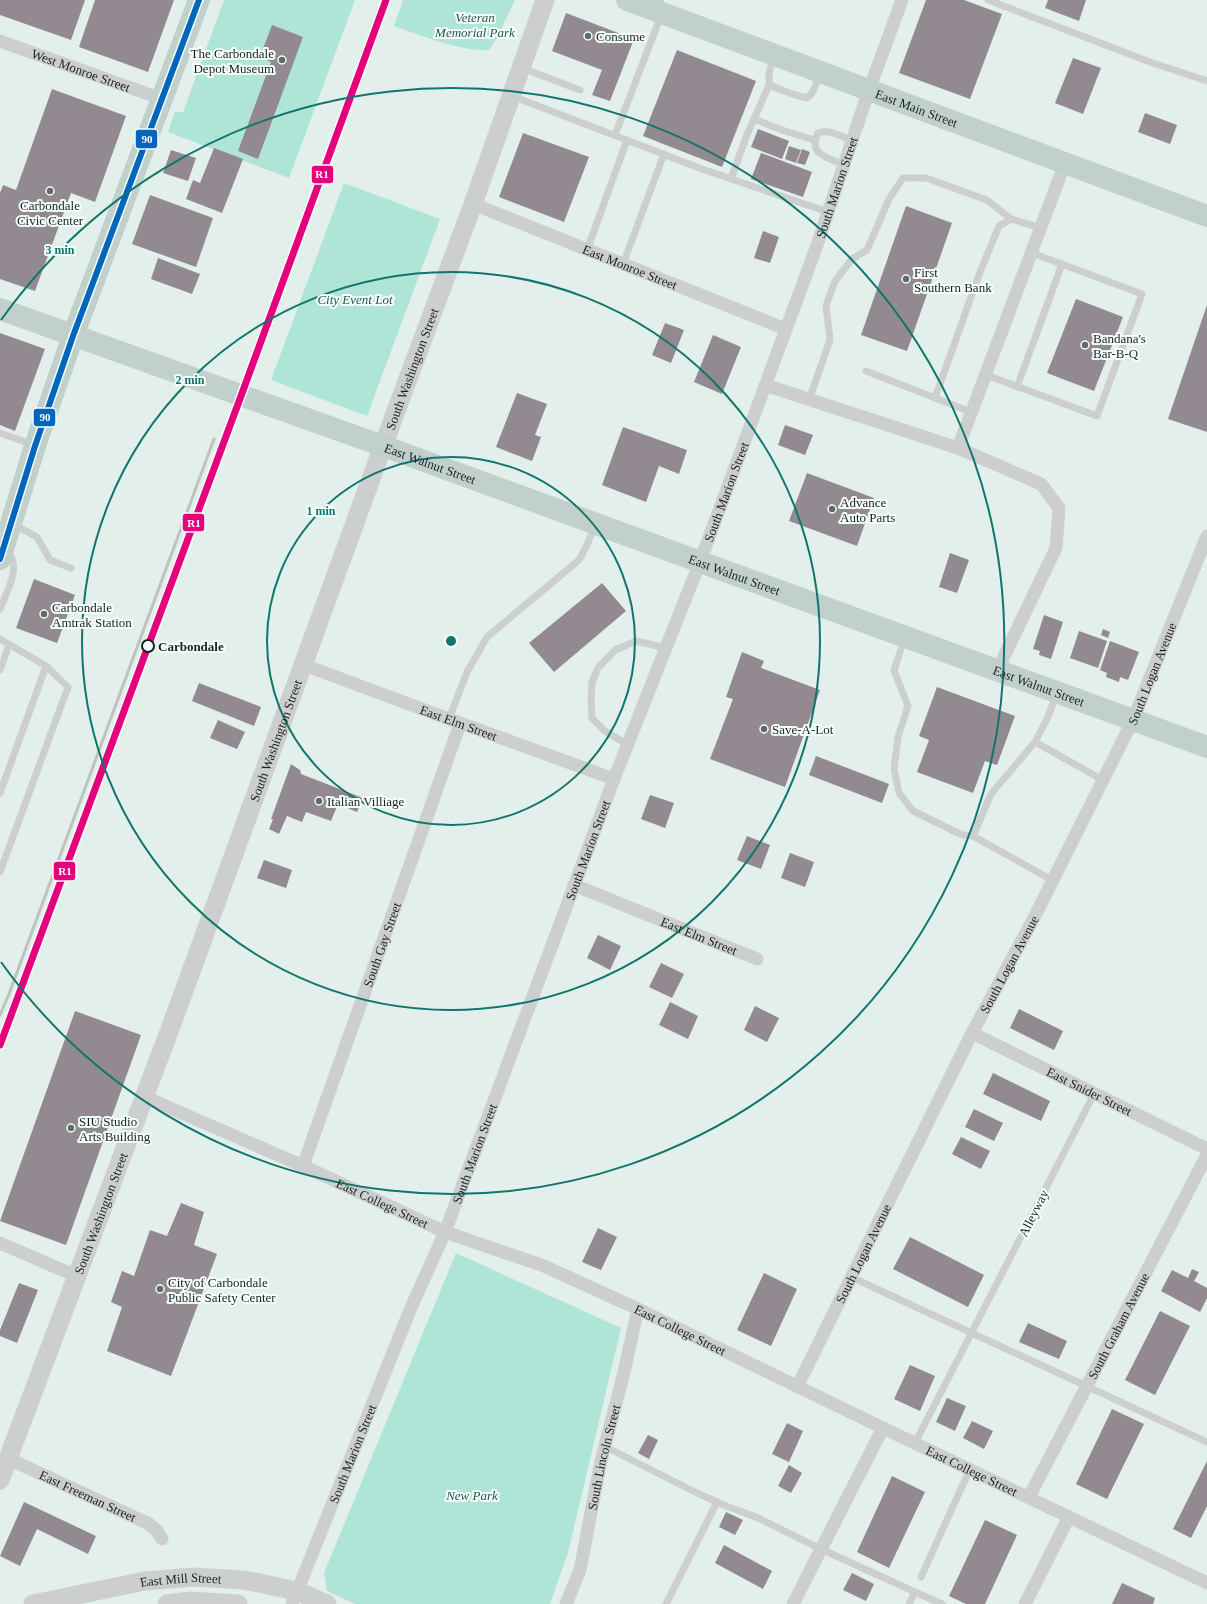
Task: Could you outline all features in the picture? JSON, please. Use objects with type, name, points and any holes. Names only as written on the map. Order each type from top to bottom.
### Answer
[{"type":"highway","points":[[2,550],[73,336],[199,0]]},
{"type":"highway","name":"East Main Street","points":[[626,0],[661,7],[774,55],[1207,216]]},
{"type":"highway","name":"East Walnut Street","points":[[0,310],[262,402],[1207,747]]},
{"type":"street","name":"South Washington Street","points":[[0,1480],[145,1097],[473,204],[545,0]]},
{"type":"street","name":"South Marion Street","points":[[294,1597],[410,1310],[445,1232],[614,779],[700,562],[786,329],[902,0]]},
{"type":"street","name":"West Monroe Street","points":[[0,41],[162,99]]},
{"type":"street","points":[[958,448],[1065,163]]},
{"type":"street","name":"East Monroe Street","points":[[473,204],[786,329]]},
{"type":"street","points":[[765,385],[958,448],[1041,484],[1059,508],[1056,548],[997,671]]},
{"type":"street","name":"South Logan Avenue","points":[[797,1387],[972,1033],[1133,720],[1207,536]]},
{"type":"street","name":"East Elm Street","points":[[304,665],[454,722],[614,779]]},
{"type":"street","name":"South Gay Street","points":[[303,1166],[454,722]]},
{"type":"street","name":"East Elm Street","points":[[574,885],[757,959]]},
{"type":"street","name":"East Snider Street","points":[[972,1033],[1207,1149]]},
{"type":"street","name":"East College Street","points":[[145,1097],[303,1166],[445,1232],[544,1266],[638,1309],[797,1387],[1207,1583]]},
{"type":"street","name":"South Graham Avenue","points":[[1029,1497],[1207,1155]]},
{"type":"street","points":[[0,1243],[76,1276]]},
{"type":"street","name":"South Lincoln Street","points":[[566,1604],[580,1570],[604,1446],[624,1372],[638,1309]]},
{"type":"street","points":[[793,1604],[883,1428]]},
{"type":"street","name":"East Freeman Street","points":[[9,1459],[149,1524],[157,1531],[162,1539]]},
{"type":"street","points":[[1025,1604],[1069,1517]]},
{"type":"street","name":"East Mill Street","points":[[33,1604],[145,1581],[192,1577],[244,1580],[294,1597],[327,1604]]},
{"type":"street","name":"East Mill Street","points":[[167,1604],[190,1602],[238,1604]]},
{"type":"lane","points":[[988,0],[1150,62],[1207,81]]},
{"type":"lane","points":[[615,135],[661,7]]},
{"type":"lane","points":[[731,179],[769,85],[769,74],[774,55]]},
{"type":"lane","points":[[521,68],[580,90]]},
{"type":"lane","points":[[769,85],[808,98],[812,93],[821,72]]},
{"type":"lane","points":[[512,96],[731,179],[828,212]]},
{"type":"lane","points":[[754,119],[814,140]]},
{"type":"lane","points":[[844,164],[821,155],[815,148],[814,140],[818,133],[823,131],[830,132],[852,141]]},
{"type":"lane","points":[[587,250],[627,140]]},
{"type":"lane","points":[[623,264],[664,154]]},
{"type":"lane","points":[[809,400],[830,340],[826,306],[835,281],[852,258],[867,250],[888,198],[903,178],[926,178],[987,200],[1011,218],[1041,228]]},
{"type":"lane","points":[[935,398],[980,272],[999,226],[1011,218]]},
{"type":"lane","points":[[986,375],[1097,416],[1142,294],[1032,252]]},
{"type":"lane","points":[[1017,387],[1062,264]]},
{"type":"lane","points":[[866,371],[971,412]]},
{"type":"lane","points":[[0,433],[36,446]]},
{"type":"lane","points":[[12,523],[37,537],[50,560],[71,568]]},
{"type":"lane","points":[[454,722],[467,672],[487,637],[579,560],[587,546],[596,523]]},
{"type":"lane","points":[[0,609],[14,566],[11,555],[2,550]]},
{"type":"lane","points":[[905,638],[894,670],[908,706],[898,737],[894,769],[899,793],[913,811],[962,835],[973,836],[1052,880]]},
{"type":"lane","points":[[0,639],[46,666],[68,687],[0,872]]},
{"type":"lane","points":[[628,745],[605,732],[592,718],[592,682],[598,668],[615,650],[636,641],[666,648]]},
{"type":"lane","points":[[0,670],[9,645]]},
{"type":"lane","points":[[0,793],[46,666]]},
{"type":"lane","points":[[973,836],[991,794],[1035,742],[1048,718],[1057,692]]},
{"type":"lane","points":[[1035,742],[1103,780]]},
{"type":"lane","name":"Alleyway","points":[[915,1443],[1094,1094]]},
{"type":"lane","points":[[851,1277],[1207,1442]]},
{"type":"lane","points":[[604,1446],[717,1502],[756,1517],[821,1549],[942,1604]]},
{"type":"lane","points":[[921,1577],[970,1469]]},
{"type":"lane","points":[[666,1604],[717,1502]]},
{"type":"lane","points":[[909,1604],[915,1592]]},
{"type":"green space","points":[[224,0],[355,0],[289,178],[168,132],[175,112],[183,112]]},
{"type":"green space","name":"Veteran Memorial Park","points":[[403,0],[515,0],[497,38],[489,50],[478,50],[429,38],[394,26]]},
{"type":"green space","name":"City Event Lot","points":[[344,183],[440,219],[367,416],[271,380]]},
{"type":"green space","name":"New Park","points":[[456,1253],[621,1328],[568,1553],[550,1604],[355,1604],[327,1591],[324,1573]]},
{"type":"building","points":[[0,0],[85,0],[71,40],[0,15]]},
{"type":"building","points":[[95,0],[174,0],[148,72],[79,47]]},
{"type":"building","points":[[926,0],[964,0],[1002,14],[970,99],[899,73]]},
{"type":"building","points":[[1048,0],[1086,0],[1079,21],[1045,8]]},
{"type":"building","points":[[566,13],[634,39],[610,101],[592,95],[602,70],[552,51]]},
{"type":"building","points":[[272,25],[303,37],[258,159],[238,151],[271,62],[260,57]]},
{"type":"building","points":[[677,50],[756,81],[722,167],[643,136]]},
{"type":"building","points":[[1073,58],[1101,68],[1083,114],[1055,103]]},
{"type":"building","name":"Carbondale Civic Center","points":[[52,89],[126,116],[95,202],[71,193],[35,291],[0,279],[0,193],[3,185],[16,190]]},
{"type":"building","points":[[1145,113],[1177,125],[1170,144],[1138,132]]},
{"type":"building","points":[[758,129],[789,141],[782,159],[751,147]]},
{"type":"building","points":[[523,133],[589,157],[564,222],[499,197]]},
{"type":"building","points":[[789,146],[801,150],[796,163],[785,159]]},
{"type":"building","points":[[214,148],[243,159],[222,213],[186,199],[193,180],[200,183]]},
{"type":"building","points":[[802,149],[810,152],[805,165],[797,163]]},
{"type":"building","points":[[171,150],[196,158],[188,181],[163,173]]},
{"type":"building","points":[[761,153],[812,172],[803,197],[751,179]]},
{"type":"building","points":[[150,195],[213,218],[196,267],[132,244]]},
{"type":"building","name":"First Southern Bank","points":[[906,206],[952,223],[907,351],[861,335]]},
{"type":"building","points":[[763,231],[779,237],[770,263],[754,258]]},
{"type":"building","points":[[158,258],[200,274],[192,294],[151,279]]},
{"type":"building","name":"Bandana's Bar-B-Q","points":[[1076,299],[1123,317],[1094,391],[1047,373]]},
{"type":"building","points":[[1207,305],[1207,432],[1168,419]]},
{"type":"building","points":[[665,323],[684,330],[671,363],[652,355]]},
{"type":"building","points":[[0,333],[45,349],[15,431],[0,425]]},
{"type":"building","points":[[713,335],[741,347],[722,394],[694,382]]},
{"type":"building","points":[[517,393],[547,404],[535,435],[541,437],[532,461],[496,447]]},
{"type":"building","points":[[785,425],[813,435],[805,455],[778,445]]},
{"type":"building","points":[[623,427],[687,450],[679,474],[659,466],[646,502],[602,485]]},
{"type":"building","name":"Advance Auto Parts","points":[[807,473],[874,498],[857,546],[789,521]]},
{"type":"building","points":[[950,553],[969,560],[957,593],[939,587]]},
{"type":"building","name":"Carbondale Amtrak Station","points":[[34,579],[75,595],[57,643],[16,628]]},
{"type":"building","points":[[602,583],[626,611],[554,672],[529,643]]},
{"type":"building","points":[[1044,615],[1063,622],[1051,659],[1039,655],[1040,651],[1033,649]]},
{"type":"building","points":[[1103,629],[1110,632],[1108,638],[1101,635]]},
{"type":"building","points":[[1079,631],[1107,641],[1098,668],[1070,658]]},
{"type":"building","points":[[1110,641],[1139,652],[1128,680],[1120,677],[1119,682],[1106,677],[1107,673],[1100,670]]},
{"type":"building","name":"Save-A-Lot","points":[[742,652],[764,661],[761,668],[820,690],[785,787],[710,759],[733,699],[726,697]]},
{"type":"building","points":[[199,683],[261,707],[254,726],[192,701]]},
{"type":"building","points":[[937,687],[1015,716],[997,765],[985,761],[973,793],[917,772],[929,740],[919,736]]},
{"type":"building","points":[[218,720],[245,732],[237,749],[210,738]]},
{"type":"building","points":[[816,756],[889,784],[882,803],[809,775]]},
{"type":"building","name":"Italian Villiage","points":[[291,764],[300,770],[301,774],[363,798],[357,812],[338,804],[331,821],[306,812],[302,822],[287,816],[279,834],[269,829],[273,819],[271,819]]},
{"type":"building","points":[[650,795],[674,803],[665,828],[641,819]]},
{"type":"building","points":[[747,836],[770,845],[761,869],[737,860]]},
{"type":"building","points":[[790,853],[814,862],[805,887],[781,878]]},
{"type":"building","points":[[264,860],[292,870],[286,888],[257,878]]},
{"type":"building","points":[[598,935],[621,946],[610,970],[587,958]]},
{"type":"building","points":[[661,963],[684,974],[672,998],[649,987]]},
{"type":"building","points":[[670,1002],[698,1016],[688,1039],[659,1025]]},
{"type":"building","points":[[755,1006],[779,1018],[767,1042],[744,1030]]},
{"type":"building","points":[[1019,1009],[1063,1031],[1054,1050],[1010,1028]]},
{"type":"building","name":"SIU Studio Arts Building","points":[[75,1011],[141,1035],[66,1245],[0,1221]]},
{"type":"building","points":[[993,1073],[1050,1101],[1041,1121],[983,1094]]},
{"type":"building","points":[[974,1109],[1003,1123],[994,1141],[965,1127]]},
{"type":"building","points":[[961,1137],[990,1151],[981,1169],[952,1154]]},
{"type":"building","name":"City of Carbondale Public Safety Center","points":[[181,1203],[204,1212],[194,1245],[217,1254],[171,1376],[107,1351],[122,1307],[111,1302],[122,1271],[134,1276],[150,1230],[167,1236]]},
{"type":"building","points":[[598,1228],[617,1237],[601,1270],[582,1262]]},
{"type":"building","points":[[910,1237],[984,1275],[968,1307],[893,1269]]},
{"type":"building","points":[[1192,1269],[1199,1272],[1194,1281],[1207,1288],[1207,1298],[1200,1312],[1161,1291],[1172,1270],[1188,1278]]},
{"type":"building","points":[[764,1273],[797,1289],[771,1346],[737,1330]]},
{"type":"building","points":[[19,1283],[38,1290],[17,1343],[0,1336],[0,1330]]},
{"type":"building","points":[[1160,1311],[1190,1326],[1155,1395],[1125,1380]]},
{"type":"building","points":[[1028,1323],[1067,1341],[1059,1359],[1019,1342]]},
{"type":"building","points":[[910,1365],[935,1376],[920,1411],[894,1399]]},
{"type":"building","points":[[947,1398],[966,1406],[955,1431],[936,1422]]},
{"type":"building","points":[[1112,1409],[1144,1424],[1107,1499],[1076,1484]]},
{"type":"building","points":[[972,1421],[993,1431],[984,1449],[963,1438]]},
{"type":"building","points":[[787,1423],[803,1431],[789,1462],[772,1454]]},
{"type":"building","points":[[648,1435],[658,1440],[649,1459],[638,1453]]},
{"type":"building","points":[[1207,1461],[1207,1506],[1191,1538],[1173,1529]]},
{"type":"building","points":[[789,1465],[802,1473],[791,1493],[778,1486]]},
{"type":"building","points":[[892,1476],[925,1492],[889,1568],[857,1552]]},
{"type":"building","points":[[24,1502],[96,1536],[88,1554],[37,1529],[20,1566],[0,1556]]},
{"type":"building","points":[[726,1512],[743,1520],[735,1535],[719,1527]]},
{"type":"building","points":[[985,1520],[1017,1535],[985,1604],[966,1604],[949,1596]]},
{"type":"building","points":[[724,1545],[772,1571],[763,1589],[715,1563]]},
{"type":"building","points":[[852,1573],[874,1584],[866,1601],[843,1590]]},
{"type":"building","points":[[1122,1583],[1155,1598],[1153,1604],[1112,1604]]},
{"type":"railway","points":[[0,1045],[386,0]]},
{"type":"railway","points":[[0,1015],[214,439]]},
{"type":"transit line","name":"90","points":[[0,559],[35,446],[73,336],[199,0]]},
{"type":"transit line","name":"R1","points":[[0,1045],[386,0]]},
{"type":"place","name":"Consume","points":[[588,36]]},
{"type":"place","name":"The Carbondale Depot Museum","points":[[282,60]]},
{"type":"place","name":"Carbondale Civic Center","points":[[50,191]]},
{"type":"place","name":"First Southern Bank","points":[[906,279]]},
{"type":"place","name":"Bandana's Bar-B-Q","points":[[1085,345]]},
{"type":"place","name":"Advance Auto Parts","points":[[832,509]]},
{"type":"place","name":"Carbondale Amtrak Station","points":[[44,614]]},
{"type":"place","name":"Carbondale","points":[[148,646]]},
{"type":"place","name":"Save-A-Lot","points":[[764,729]]},
{"type":"place","name":"Italian Villiage","points":[[319,801]]},
{"type":"place","name":"SIU Studio Arts Building","points":[[71,1128]]},
{"type":"place","name":"City of Carbondale Public Safety Center","points":[[160,1289]]}]
